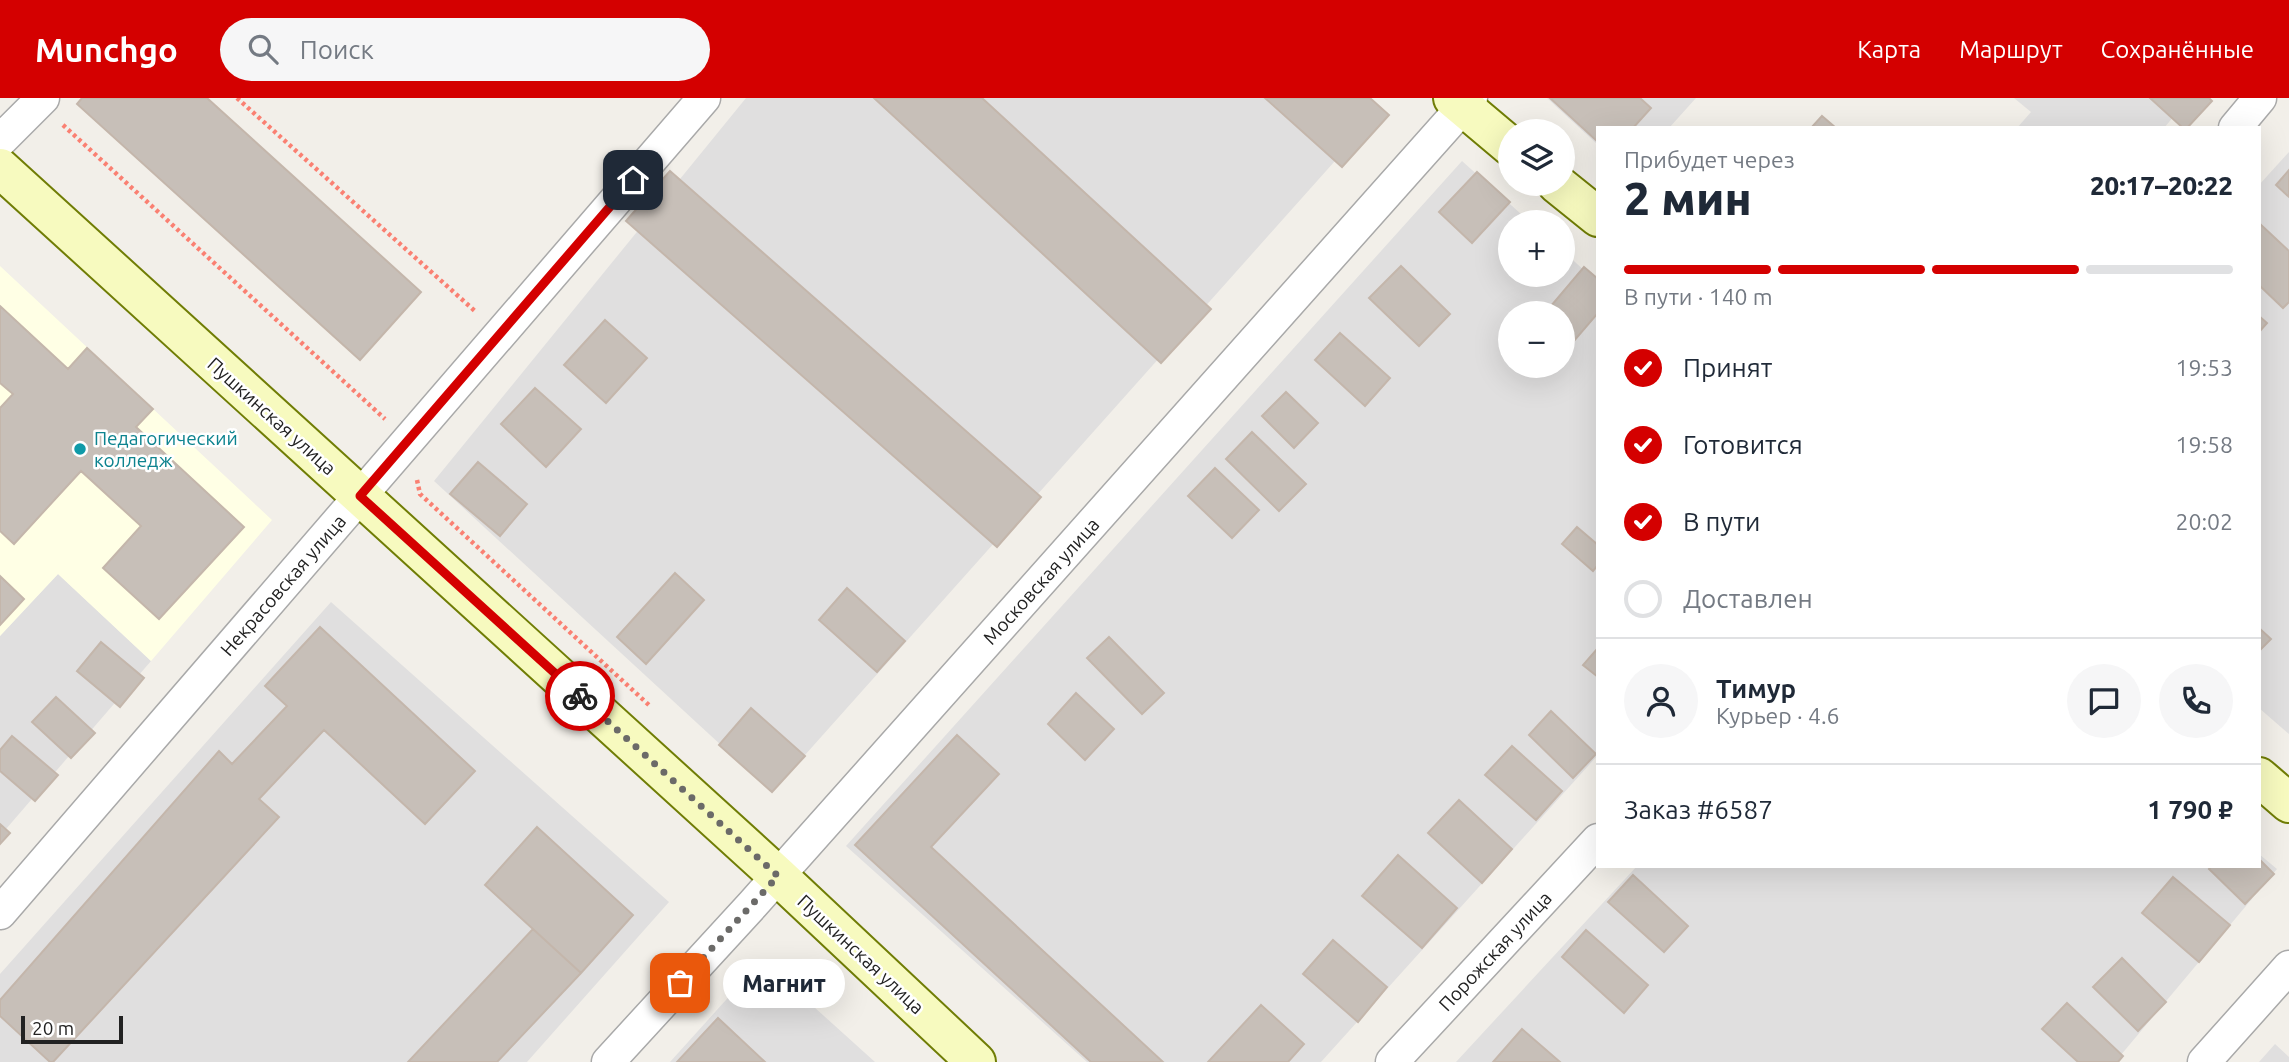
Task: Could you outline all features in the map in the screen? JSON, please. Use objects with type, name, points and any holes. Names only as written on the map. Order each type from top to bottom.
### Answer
[{"type":"main road","points":[[1462,101],[1498,135]]},
{"type":"main road","name":"Пушкинская улица","points":[[0,168],[778,876],[976,1062]]},
{"type":"main road","points":[[1572,196],[1596,215]]},
{"type":"main road","points":[[2261,779],[2289,803]]},
{"type":"street","name":"Некрасовская улица","points":[[0,913],[704,98]]},
{"type":"street","points":[[2237,126],[2260,98]]},
{"type":"street","points":[[0,141],[41,100]]},
{"type":"street","name":"Московская улица","points":[[608,1062],[778,876],[1462,101]]},
{"type":"street","name":"Порожская улица","points":[[1392,1062],[1596,842]]},
{"type":"street","points":[[2204,1062],[2289,967]]},
{"type":"path","points":[[237,98],[500,333]]},
{"type":"path","points":[[41,100],[407,440],[420,494],[652,708]]},
{"type":"shaded area","points":[[746,98],[1357,98],[1376,115],[772,792],[434,481]]},
{"type":"shaded area","points":[[1547,98],[1696,98],[1671,126],[1596,126],[1596,143],[1575,124],[1575,119],[1570,119]]},
{"type":"shaded area","points":[[2014,98],[2189,98],[2166,126],[2019,126],[2031,112]]},
{"type":"shaded area","points":[[2289,152],[2289,734],[2261,710],[2261,183]]},
{"type":"shaded area","points":[[1462,161],[1517,210],[1498,210],[1498,287],[1575,287],[1575,262],[1596,281],[1596,757],[1321,1062],[1087,1062],[846,846]]},
{"type":"shaded area","points":[[0,266],[272,520],[151,661],[58,574],[0,636]]},
{"type":"shaded area","points":[[58,574],[151,661],[0,836],[0,636]]},
{"type":"shaded area","points":[[331,602],[669,902],[527,1062],[0,1062],[0,974]]},
{"type":"shaded area","points":[[2261,856],[2277,869],[2115,1062],[1456,1062],[1635,868],[2261,868]]},
{"type":"shaded area","points":[[762,960],[875,1062],[670,1062]]},
{"type":"shaded area","points":[[2275,1044],[2289,1057],[2289,1062],[2259,1062]]},
{"type":"building","points":[[82,98],[207,98],[421,292],[360,360],[77,104]]},
{"type":"building","points":[[874,98],[982,98],[1211,309],[1161,363]]},
{"type":"building","points":[[1265,98],[1370,98],[1389,115],[1342,167]]},
{"type":"building","points":[[1550,98],[1640,98],[1651,108],[1635,126],[1596,126],[1596,140]]},
{"type":"building","points":[[2150,98],[2209,98],[2212,101],[2189,126],[2181,126]]},
{"type":"building","points":[[1822,116],[1834,126],[1813,126]]},
{"type":"building","points":[[2289,170],[2289,197],[2276,185]]},
{"type":"building","points":[[670,171],[1041,497],[997,547],[626,221]]},
{"type":"building","points":[[1477,172],[1498,191],[1498,196],[1503,196],[1510,202],[1503,210],[1498,210],[1498,215],[1472,243],[1439,212]]},
{"type":"building","points":[[2261,225],[2289,251],[2289,302],[2283,308],[2261,287]]},
{"type":"building","points":[[1401,266],[1450,314],[1419,346],[1369,298]]},
{"type":"building","points":[[1584,267],[1596,277],[1596,315],[1575,340],[1575,301],[1555,301],[1567,287],[1575,287],[1575,278]]},
{"type":"building","name":"Педагогический колледж","points":[[0,306],[68,369],[87,348],[153,409],[136,427],[244,527],[159,619],[103,568],[141,526],[81,471],[14,544],[0,531],[0,408],[13,394],[0,383]]},
{"type":"building","points":[[2261,318],[2267,323],[2261,330]]},
{"type":"building","points":[[605,320],[647,358],[606,403],[564,365]]},
{"type":"building","points":[[1340,333],[1390,378],[1365,406],[1315,360]]},
{"type":"building","points":[[535,388],[581,429],[546,467],[501,424]]},
{"type":"building","points":[[1286,392],[1318,423],[1294,448],[1262,416]]},
{"type":"building","points":[[1252,432],[1306,484],[1279,511],[1226,459]]},
{"type":"building","points":[[478,462],[527,504],[500,536],[450,494]]},
{"type":"building","points":[[1215,468],[1259,510],[1232,538],[1188,496]]},
{"type":"building","points":[[1577,527],[1596,543],[1596,567],[1593,571],[1562,544]]},
{"type":"building","points":[[675,573],[704,600],[646,664],[617,637]]},
{"type":"building","points":[[0,576],[24,599],[0,625]]},
{"type":"building","points":[[847,588],[905,641],[877,672],[819,620]]},
{"type":"building","points":[[320,627],[475,771],[425,824],[324,730],[259,799],[279,817],[53,1062],[50,1062],[0,1016],[0,1000],[219,751],[232,764],[287,706],[265,686]]},
{"type":"building","points":[[2261,630],[2271,639],[2261,649]]},
{"type":"building","points":[[1109,637],[1164,693],[1142,714],[1087,658]]},
{"type":"building","points":[[101,642],[144,678],[120,707],[77,671]]},
{"type":"building","points":[[1596,650],[1596,675],[1583,665]]},
{"type":"building","points":[[1076,693],[1114,729],[1085,760],[1048,724]]},
{"type":"building","points":[[56,697],[95,733],[71,758],[32,722]]},
{"type":"building","points":[[751,708],[805,756],[772,792],[719,745]]},
{"type":"building","points":[[1551,711],[1596,754],[1573,778],[1529,735]]},
{"type":"building","points":[[957,735],[999,774],[931,847],[1163,1062],[1091,1062],[855,845]]},
{"type":"building","points":[[12,736],[58,775],[35,801],[0,771],[0,750]]},
{"type":"building","points":[[1512,746],[1562,791],[1536,820],[1485,775]]},
{"type":"building","points":[[1459,800],[1512,849],[1482,883],[1428,833]]},
{"type":"building","points":[[0,824],[10,833],[0,844]]},
{"type":"building","points":[[537,827],[633,915],[581,973],[485,885]]},
{"type":"building","points":[[1398,855],[1457,908],[1422,948],[1362,896]]},
{"type":"building","points":[[2261,861],[2274,874],[2245,904],[2209,869],[2261,868]]},
{"type":"building","points":[[1633,875],[1688,926],[1664,952],[1608,902]]},
{"type":"building","points":[[2173,877],[2230,925],[2199,962],[2142,913]]},
{"type":"building","points":[[533,929],[581,973],[497,1062],[408,1062]]},
{"type":"building","points":[[1586,930],[1648,985],[1624,1013],[1562,957]]},
{"type":"building","points":[[1333,940],[1387,987],[1358,1022],[1303,974]]},
{"type":"building","points":[[2122,958],[2166,1002],[2138,1031],[2093,987]]},
{"type":"building","points":[[2067,1003],[2123,1056],[2118,1062],[2078,1062],[2042,1029]]},
{"type":"building","points":[[1261,1005],[1304,1044],[1288,1062],[1208,1062]]},
{"type":"building","points":[[718,1018],[765,1062],[677,1062]]},
{"type":"building","points":[[1522,1029],[1560,1062],[1493,1062]]},
{"type":"way so far","points":[[580,696],[778,876],[680,983]]},
{"type":"place","name":"Педагогический колледж","points":[[80,449]]},
{"type":"place","name":"Магнит","points":[[680,983]]},
{"type":"route","points":[[580,696],[360,496],[633,180]]}]
